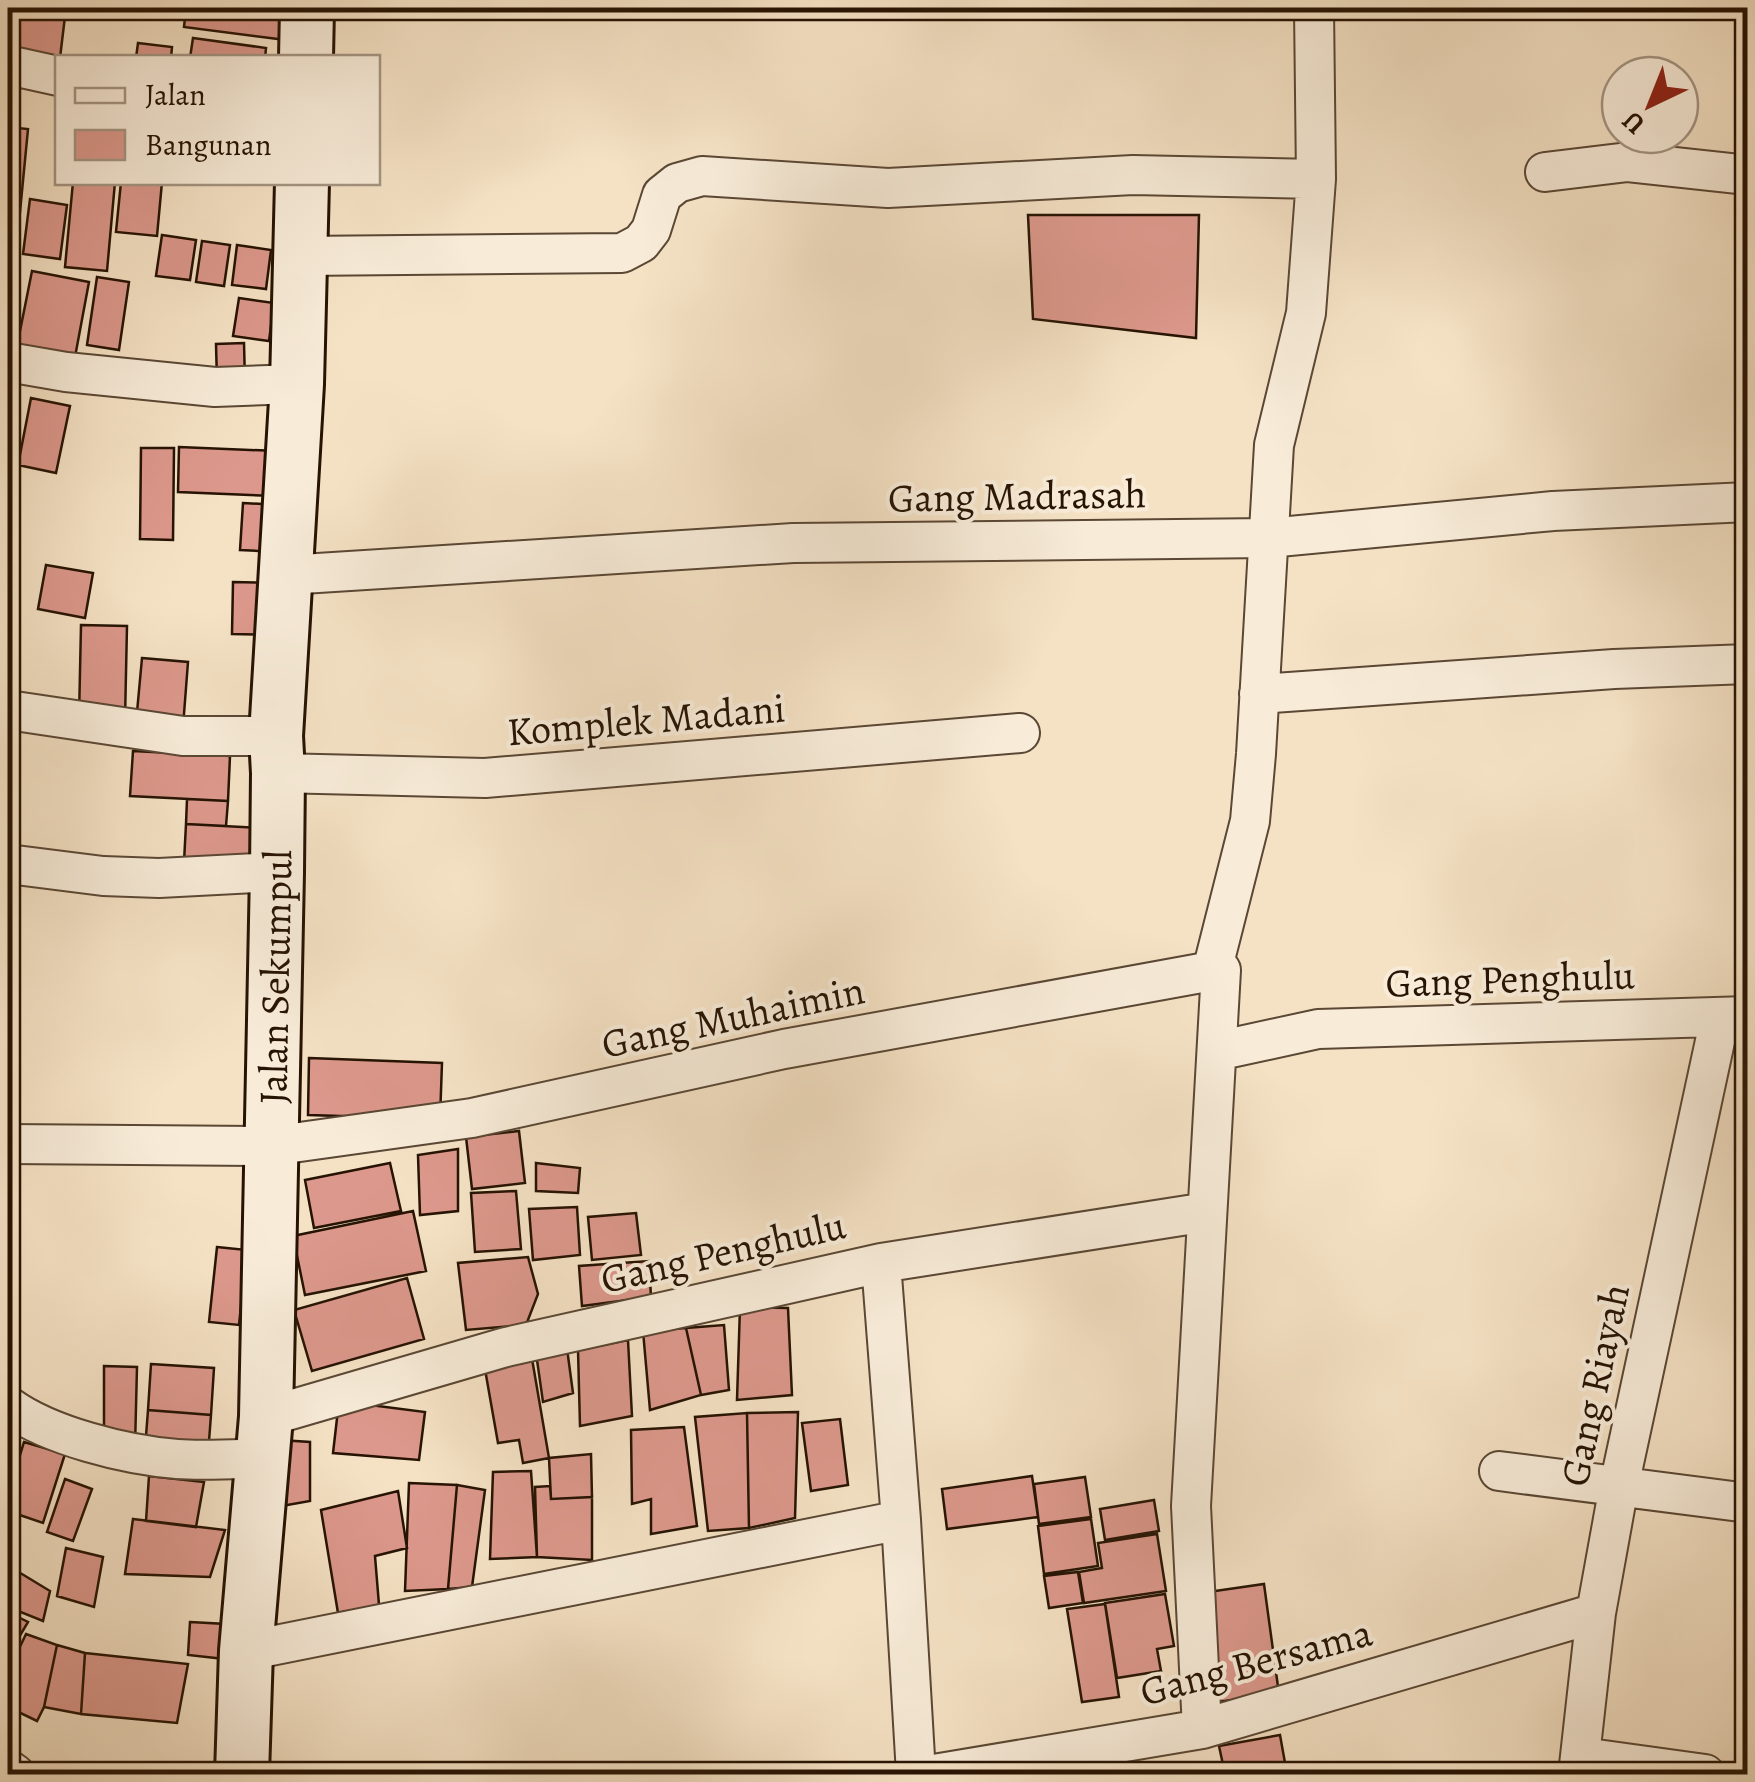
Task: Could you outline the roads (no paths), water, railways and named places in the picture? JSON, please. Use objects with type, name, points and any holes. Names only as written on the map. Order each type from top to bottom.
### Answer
[{"type":"main road","points":[[306,55],[307,8]]},
{"type":"main road","name":"Jalan Sekumpul","points":[[242,1774],[246,1652],[264,1437],[277,754],[297,384],[302,185]]},
{"type":"street","points":[[1202,1729],[1190,1506],[1221,970],[1212,972],[1250,821],[1274,444],[1306,312],[1316,179],[1314,8]]},
{"type":"street","points":[[8,65],[55,75]]},
{"type":"street","points":[[1545,172],[1628,162],[1748,175]]},
{"type":"street","points":[[300,256],[622,254],[640,243],[650,230],[662,194],[677,183],[702,176],[888,188],[1133,175],[1316,179]]},
{"type":"street","points":[[8,362],[215,387],[297,384]]},
{"type":"street","name":"Gang Madrasah","points":[[286,575],[793,543],[1268,538],[1553,511],[1748,502]]},
{"type":"street","points":[[1259,694],[1614,669],[1748,664]]},
{"type":"street","name":"Komplek Madani","points":[[8,710],[277,754],[485,778],[1020,733]]},
{"type":"street","points":[[8,864],[103,876],[277,872]]},
{"type":"street","name":"Gang Muhaimin","points":[[8,1144],[271,1146],[472,1118],[784,1049],[1212,972]]},
{"type":"street","name":"Gang Penghulu","points":[[1217,1051],[1318,1029],[1734,1017]]},
{"type":"street","name":"Gang Riayah","points":[[1580,1766],[1596,1613],[1618,1486],[1734,1017]]},
{"type":"street","name":"Gang Penghulu","points":[[8,1406],[23,1418],[70,1437],[176,1459],[264,1437],[506,1347],[881,1263],[1208,1212]]},
{"type":"street","points":[[881,1263],[902,1520],[916,1774]]},
{"type":"street","points":[[1499,1471],[1748,1502]]},
{"type":"street","points":[[246,1652],[902,1520]]},
{"type":"street","name":"Gang Bersama","points":[[934,1774],[1202,1729],[1596,1613]]},
{"type":"street","points":[[1580,1766],[1705,1774]]},
{"type":"street","points":[[8,1769],[14,1774]]}]
